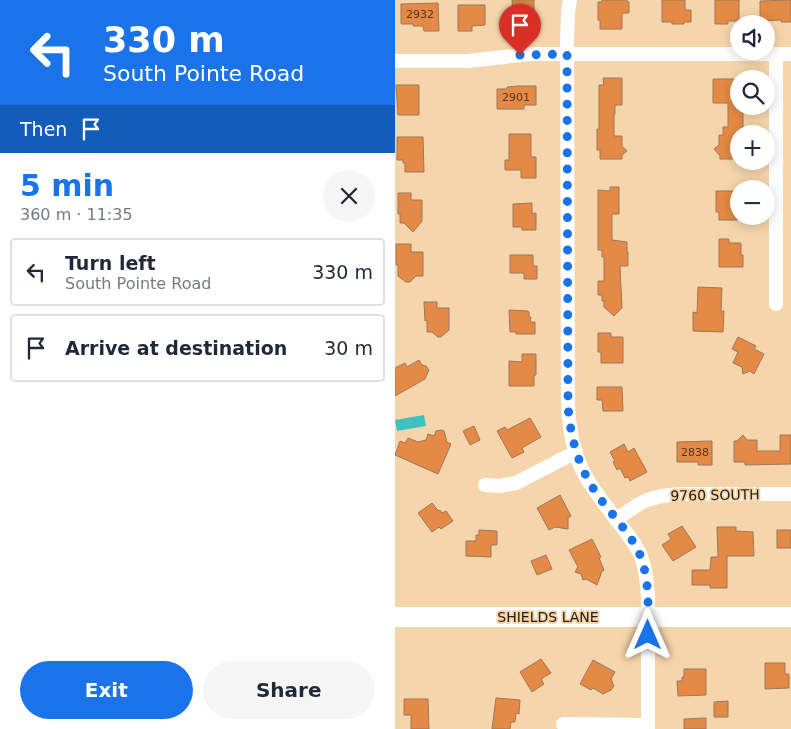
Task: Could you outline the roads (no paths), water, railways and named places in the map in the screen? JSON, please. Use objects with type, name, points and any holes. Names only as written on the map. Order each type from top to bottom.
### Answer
[{"type":"main road","name":"SHIELDS LANE","points":[[395,617],[791,617]]},
{"type":"street","points":[[563,724],[648,727],[646,576],[640,555],[629,536],[603,503],[582,469],[575,452],[570,429],[568,406],[567,28],[570,0]]},
{"type":"street","points":[[395,61],[468,61],[531,54],[791,54]]},
{"type":"street","points":[[776,54],[777,304]]},
{"type":"street","points":[[485,485],[500,486],[516,483],[575,452]]},
{"type":"street","name":"9760 SOUTH","points":[[616,520],[639,503],[665,495],[791,494]]},
{"type":"water","points":[[424,415],[426,426],[397,431],[395,420]]}]
